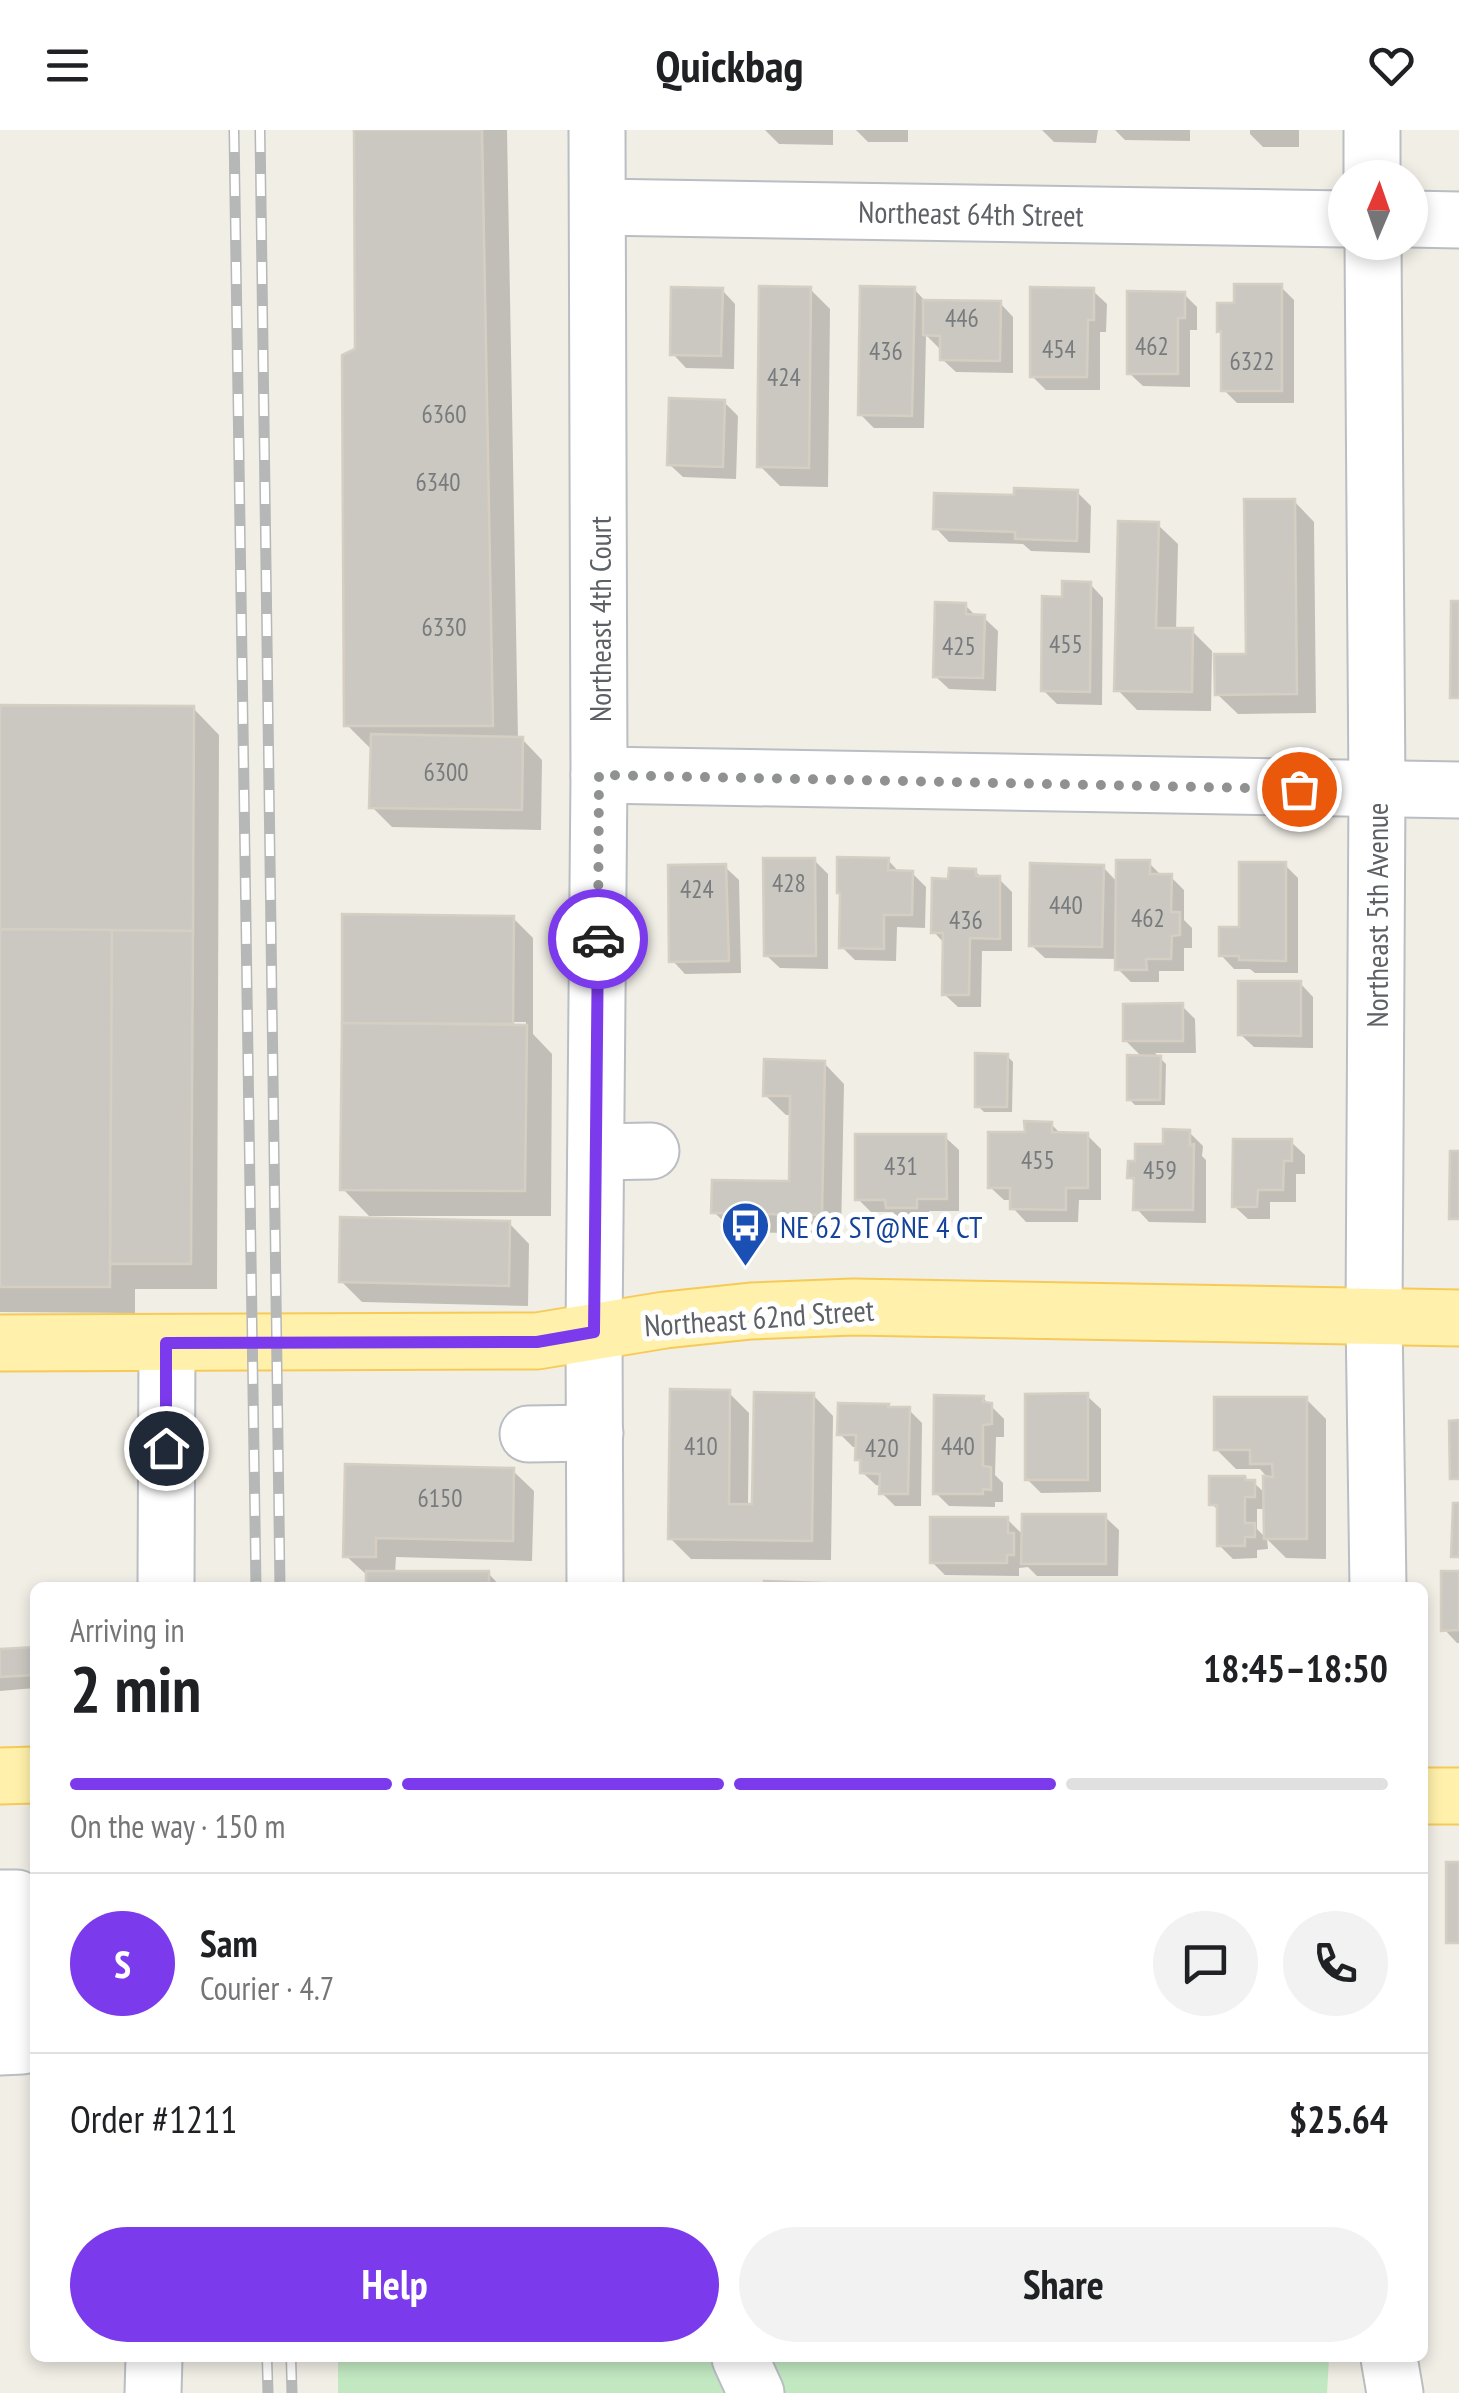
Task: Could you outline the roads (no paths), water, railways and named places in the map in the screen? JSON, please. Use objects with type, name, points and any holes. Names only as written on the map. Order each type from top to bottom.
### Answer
[{"type":"main road","name":"Northeast 62nd Street","points":[[0,1342],[537,1342],[665,1320],[853,1306],[1459,1318]]},
{"type":"main road","points":[[0,1776],[30,1775]]},
{"type":"main road","points":[[1428,1796],[1459,1796]]},
{"type":"street","name":"Northeast 4th Court","points":[[595,1582],[599,775],[581,677],[579,401],[598,207],[597,130]]},
{"type":"street","points":[[1372,130],[1372,160]]},
{"type":"street","name":"Northeast 64th Street","points":[[598,207],[1328,218]]},
{"type":"street","points":[[1428,219],[1459,220]]},
{"type":"street","name":"Northeast 5th Avenue","points":[[1373,260],[1378,1582]]},
{"type":"street","points":[[599,775],[1459,790]]},
{"type":"street","points":[[596,1152],[651,1152]]},
{"type":"street","points":[[166,1343],[166,1582]]},
{"type":"street","points":[[528,1434],[594,1433]]},
{"type":"street","points":[[0,1898],[17,1898],[27,1958],[22,2046],[0,2047]]},
{"type":"street","points":[[153,2393],[154,2362]]},
{"type":"street","points":[[742,2362],[756,2393]]},
{"type":"street","points":[[1390,2362],[1395,2393]]},
{"type":"railway","points":[[234,130],[256,1582]]},
{"type":"railway","points":[[260,130],[280,1582]]},
{"type":"railway","points":[[267,2362],[268,2393]]},
{"type":"railway","points":[[291,2362],[292,2393]]},
{"type":"place","name":"NE 62 ST@NE 4 CT","points":[[745,1268]]}]
